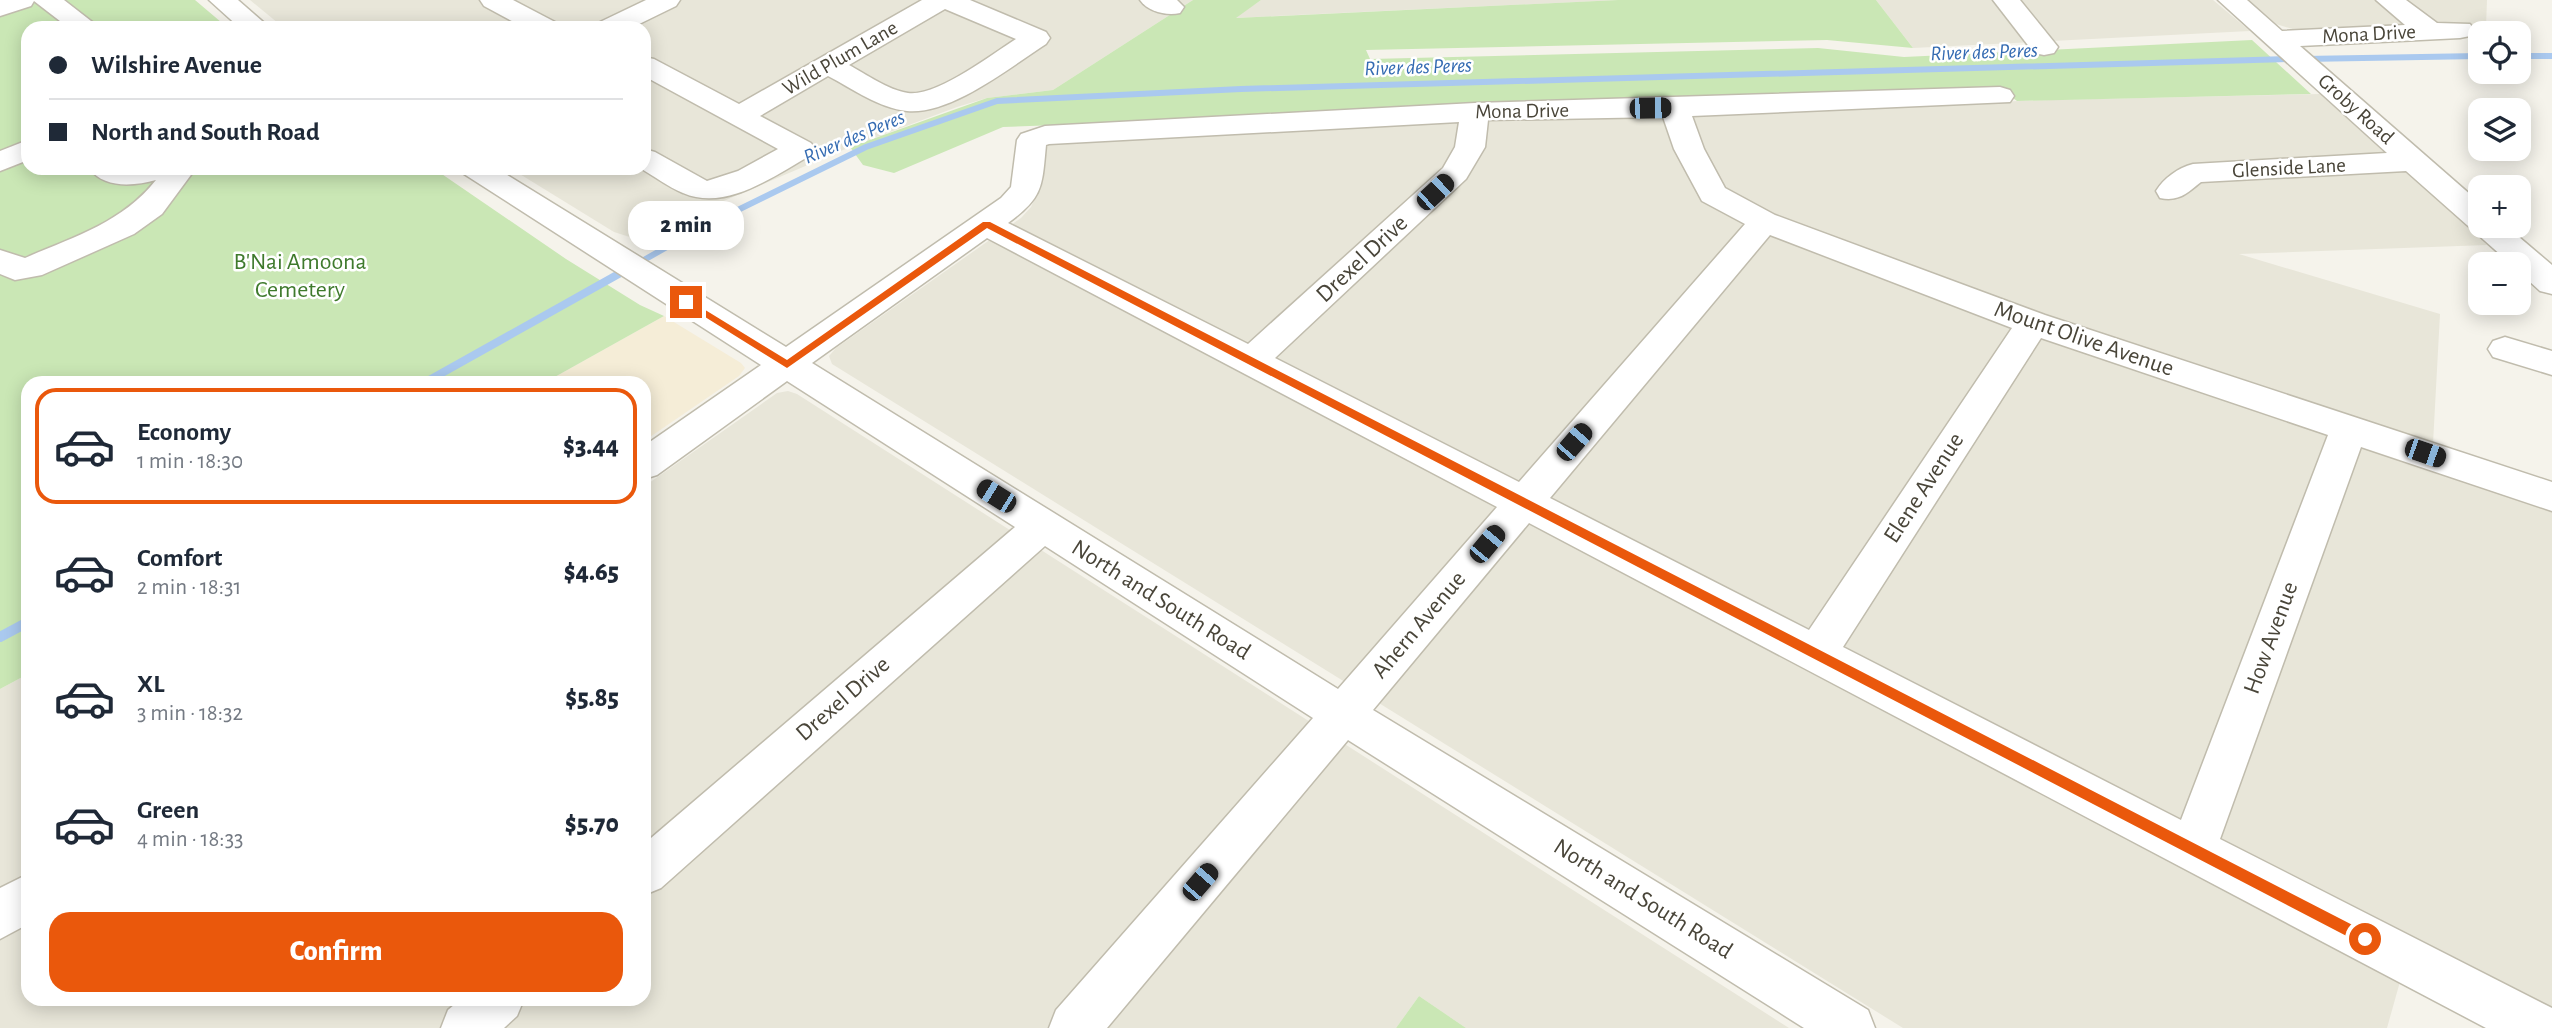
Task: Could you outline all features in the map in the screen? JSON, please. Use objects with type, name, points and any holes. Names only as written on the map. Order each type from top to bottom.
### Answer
[{"type":"street","points":[[0,8],[22,0]]},
{"type":"street","points":[[47,0],[76,21]]},
{"type":"street","points":[[222,0],[248,21]]},
{"type":"street","points":[[493,0],[532,21]]},
{"type":"street","points":[[624,21],[667,0]]},
{"type":"street","name":"Wild Plum Lane","points":[[739,116],[941,0]]},
{"type":"street","points":[[828,65],[900,100],[922,102],[952,90],[1036,38],[948,0]]},
{"type":"street","points":[[2006,0],[2044,47]]},
{"type":"street","name":"Groby Road","points":[[2231,0],[2468,209]]},
{"type":"street","points":[[2389,0],[2431,31]]},
{"type":"street","name":"Mona Drive","points":[[2282,43],[2460,30]]},
{"type":"street","points":[[651,69],[800,149],[742,181],[710,190],[698,189],[651,162]]},
{"type":"street","name":"Mona Drive","points":[[986,224],[1012,205],[1026,189],[1032,140],[1045,135],[1475,112],[2000,96]]},
{"type":"street","name":"Mount Olive Avenue","points":[[1675,108],[1689,149],[1713,194],[1764,222],[2033,323],[2552,497]]},
{"type":"street","name":"Drexel Drive","points":[[1251,361],[1455,173],[1470,147],[1475,112]]},
{"type":"street","points":[[0,162],[21,152]]},
{"type":"street","name":"Glenside Lane","points":[[2171,191],[2193,173],[2414,161]]},
{"type":"street","points":[[0,260],[15,270],[30,268],[123,227],[151,207],[176,175]]},
{"type":"street","name":"North and South Road","points":[[486,175],[1344,715],[1850,1028]]},
{"type":"street","name":"Ahern Avenue","points":[[1074,1028],[1764,222]]},
{"type":"street","points":[[651,460],[986,224],[2538,1028]]},
{"type":"street","points":[[2501,238],[2552,283]]},
{"type":"street","name":"Elene Avenue","points":[[1816,654],[2033,323]]},
{"type":"street","points":[[2505,349],[2552,363]]},
{"type":"street","name":"How Avenue","points":[[2193,849],[2349,428]]},
{"type":"street","name":"Drexel Drive","points":[[651,867],[1042,525]]},
{"type":"street","points":[[0,916],[21,901]]},
{"type":"street","points":[[466,1028],[491,1006]]},
{"type":"shaded area","points":[[250,0],[1193,0],[1053,90],[987,98],[957,107],[850,147],[679,220],[639,240],[614,232],[521,175],[651,175],[651,21],[276,21]]},
{"type":"shaded area","points":[[1261,0],[1618,0],[1234,18]]},
{"type":"shaded area","points":[[1876,0],[2213,0],[2250,31],[1913,48]]},
{"type":"shaded area","points":[[2247,0],[2487,0],[2486,21],[2468,21],[2468,27],[2302,32],[2276,24]]},
{"type":"shaded area","points":[[2320,94],[2468,228],[2468,238],[2479,238],[2487,245],[2239,254],[2440,314],[2432,462],[2552,504],[2552,1019],[2410,946],[2387,1028],[1903,1028],[832,364],[829,356],[836,348],[1021,218],[1031,207],[1038,191],[1042,146],[1049,140],[1274,127],[2050,100]]},
{"type":"shaded area","points":[[664,316],[745,368],[739,376],[651,436],[651,376],[557,376]]},
{"type":"shaded area","points":[[788,391],[797,394],[1789,1028],[1466,1028],[1419,996],[1396,1028],[0,1028],[0,689],[21,678],[21,1006],[651,1006],[651,482],[777,393]]},
{"type":"green space","name":"B'Nai Amoona Cemetery","points":[[44,0],[195,0],[220,21],[21,21],[21,175],[443,175],[566,259],[640,305],[664,316],[557,376],[21,376],[21,678],[0,689],[0,15]]},
{"type":"green space","points":[[1193,0],[1261,0],[1236,18],[1618,0],[1876,0],[1913,48],[1827,40],[1366,50],[1370,59],[1818,48],[1904,57],[2252,40],[2311,94],[2017,101],[2004,91],[1003,127],[894,173],[863,165],[850,147],[987,98],[1053,90]]},
{"type":"green space","points":[[1419,996],[1466,1028],[1396,1028]]},
{"type":"waterway","name":"River des Peres","points":[[2304,59],[2468,56]]},
{"type":"waterway","name":"River des Peres","points":[[2531,56],[2552,56]]},
{"type":"waterway","name":"River des Peres","points":[[621,273],[695,231],[866,147],[997,101],[1241,89],[2291,59]]},
{"type":"waterway","name":"River des Peres","points":[[436,376],[624,271]]},
{"type":"waterway","name":"River des Peres","points":[[0,637],[21,626]]},
{"type":"route","points":[[686,302],[787,365],[986,224],[2365,939]]}]
